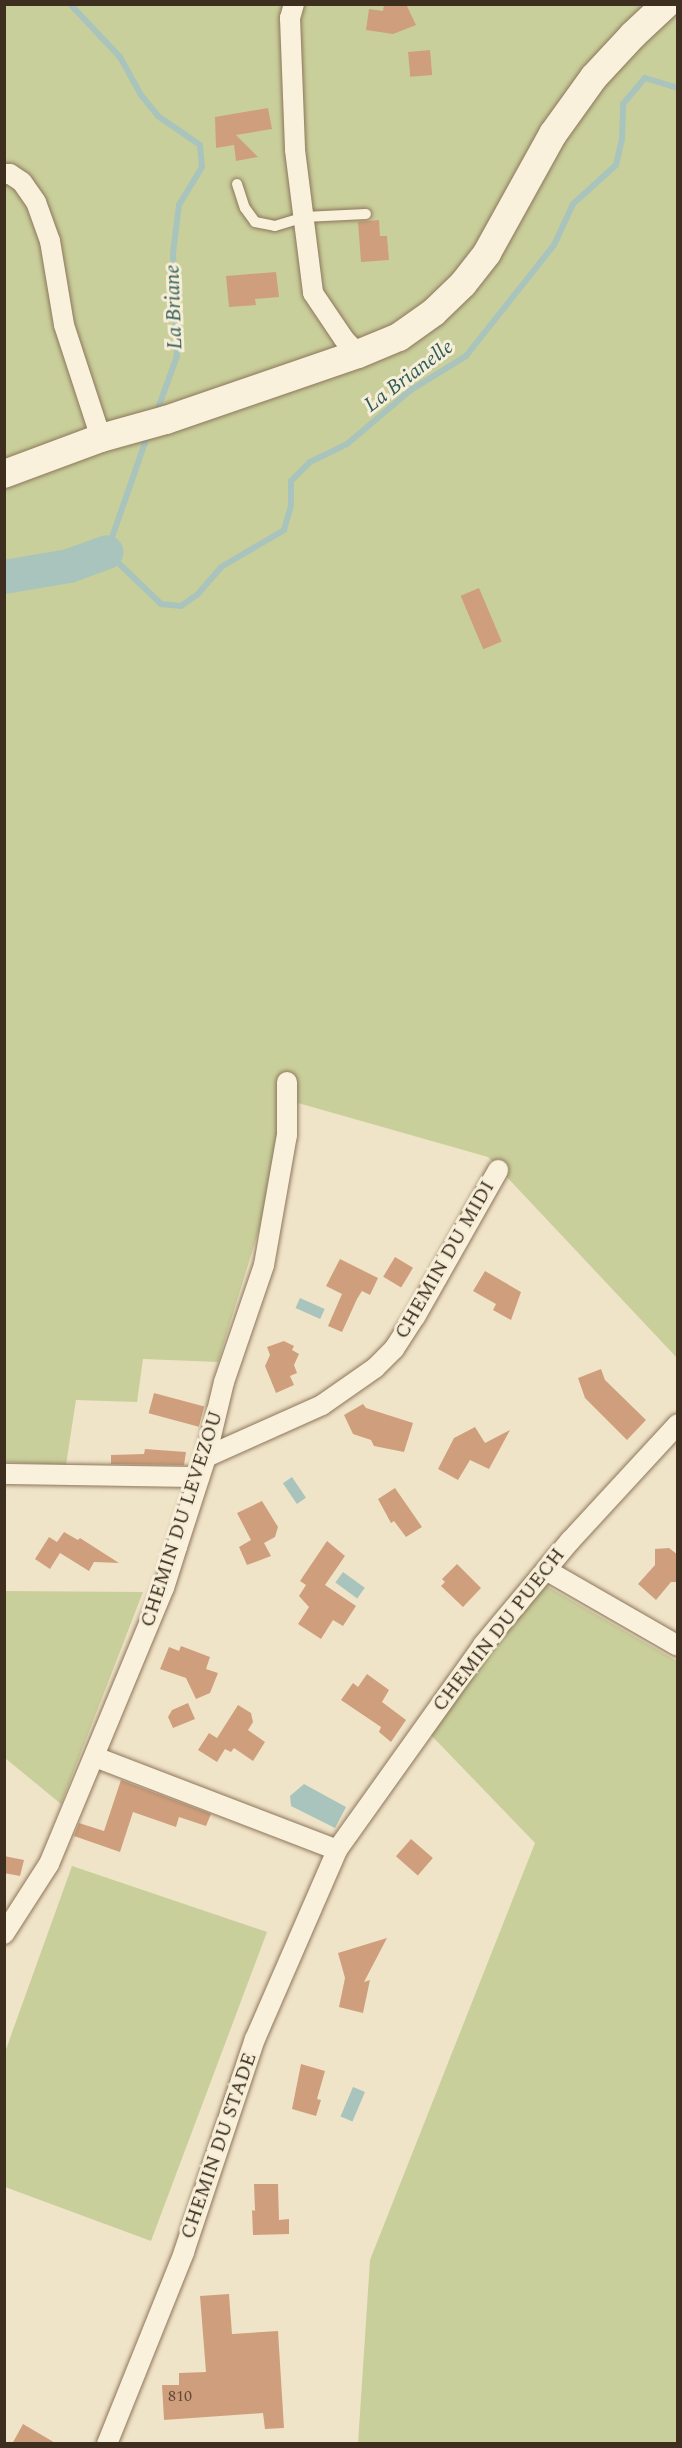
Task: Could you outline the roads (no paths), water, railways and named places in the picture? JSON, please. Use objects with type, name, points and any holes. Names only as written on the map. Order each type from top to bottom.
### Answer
[{"type":"main road","points":[[4,474],[358,354],[399,337],[434,312],[463,284],[487,253],[553,134],[594,77],[666,4]]},
{"type":"street","points":[[294,4],[290,18],[295,150],[313,293],[344,339],[358,354]]},
{"type":"street","points":[[4,174],[10,174],[22,182],[36,202],[50,241],[64,325],[114,435]]},
{"type":"street","name":"CHEMIN DU LEVEZOU","points":[[4,1934],[49,1864],[164,1588],[206,1457],[224,1382],[272,1261],[287,1135],[287,1082]]},
{"type":"street","name":"CHEMIN DU MIDI","points":[[206,1457],[322,1405],[375,1368],[394,1349],[415,1317],[498,1170]]},
{"type":"street","name":"CHEMIN DU PUECH","points":[[337,1850],[483,1645],[637,1465],[678,1424]]},
{"type":"street","points":[[4,1474],[199,1477]]},
{"type":"street","points":[[546,1570],[678,1646]]},
{"type":"street","points":[[95,1757],[337,1850]]},
{"type":"street","name":"CHEMIN DU STADE","points":[[107,2444],[184,2252],[255,2039],[337,1850]]},
{"type":"lane","points":[[237,184],[245,208],[255,222],[275,226],[304,217],[366,214]]},
{"type":"water","points":[[300,1298],[325,1309],[320,1319],[296,1308]]},
{"type":"water","points":[[292,1477],[306,1498],[297,1504],[283,1483]]},
{"type":"water","points":[[343,1572],[365,1588],[357,1598],[335,1583]]},
{"type":"water","points":[[304,1784],[346,1807],[335,1828],[291,1806],[290,1796]]},
{"type":"water","points":[[353,2087],[365,2092],[352,2122],[340,2116]]},
{"type":"waterway","name":"La Briane","points":[[70,4],[120,57],[141,95],[158,116],[200,145],[202,167],[179,205],[173,253],[177,356],[156,414]]},
{"type":"waterway","name":"La Brianelle","points":[[148,434],[107,552],[161,604],[181,606],[197,595],[221,567],[284,530],[291,506],[291,481],[310,462],[347,444],[411,390],[466,356],[554,245],[573,204],[616,165],[622,139],[623,104],[645,78],[678,88]]},
{"type":"waterway","name":"La Briane","points":[[4,577],[69,566],[107,552]]}]
